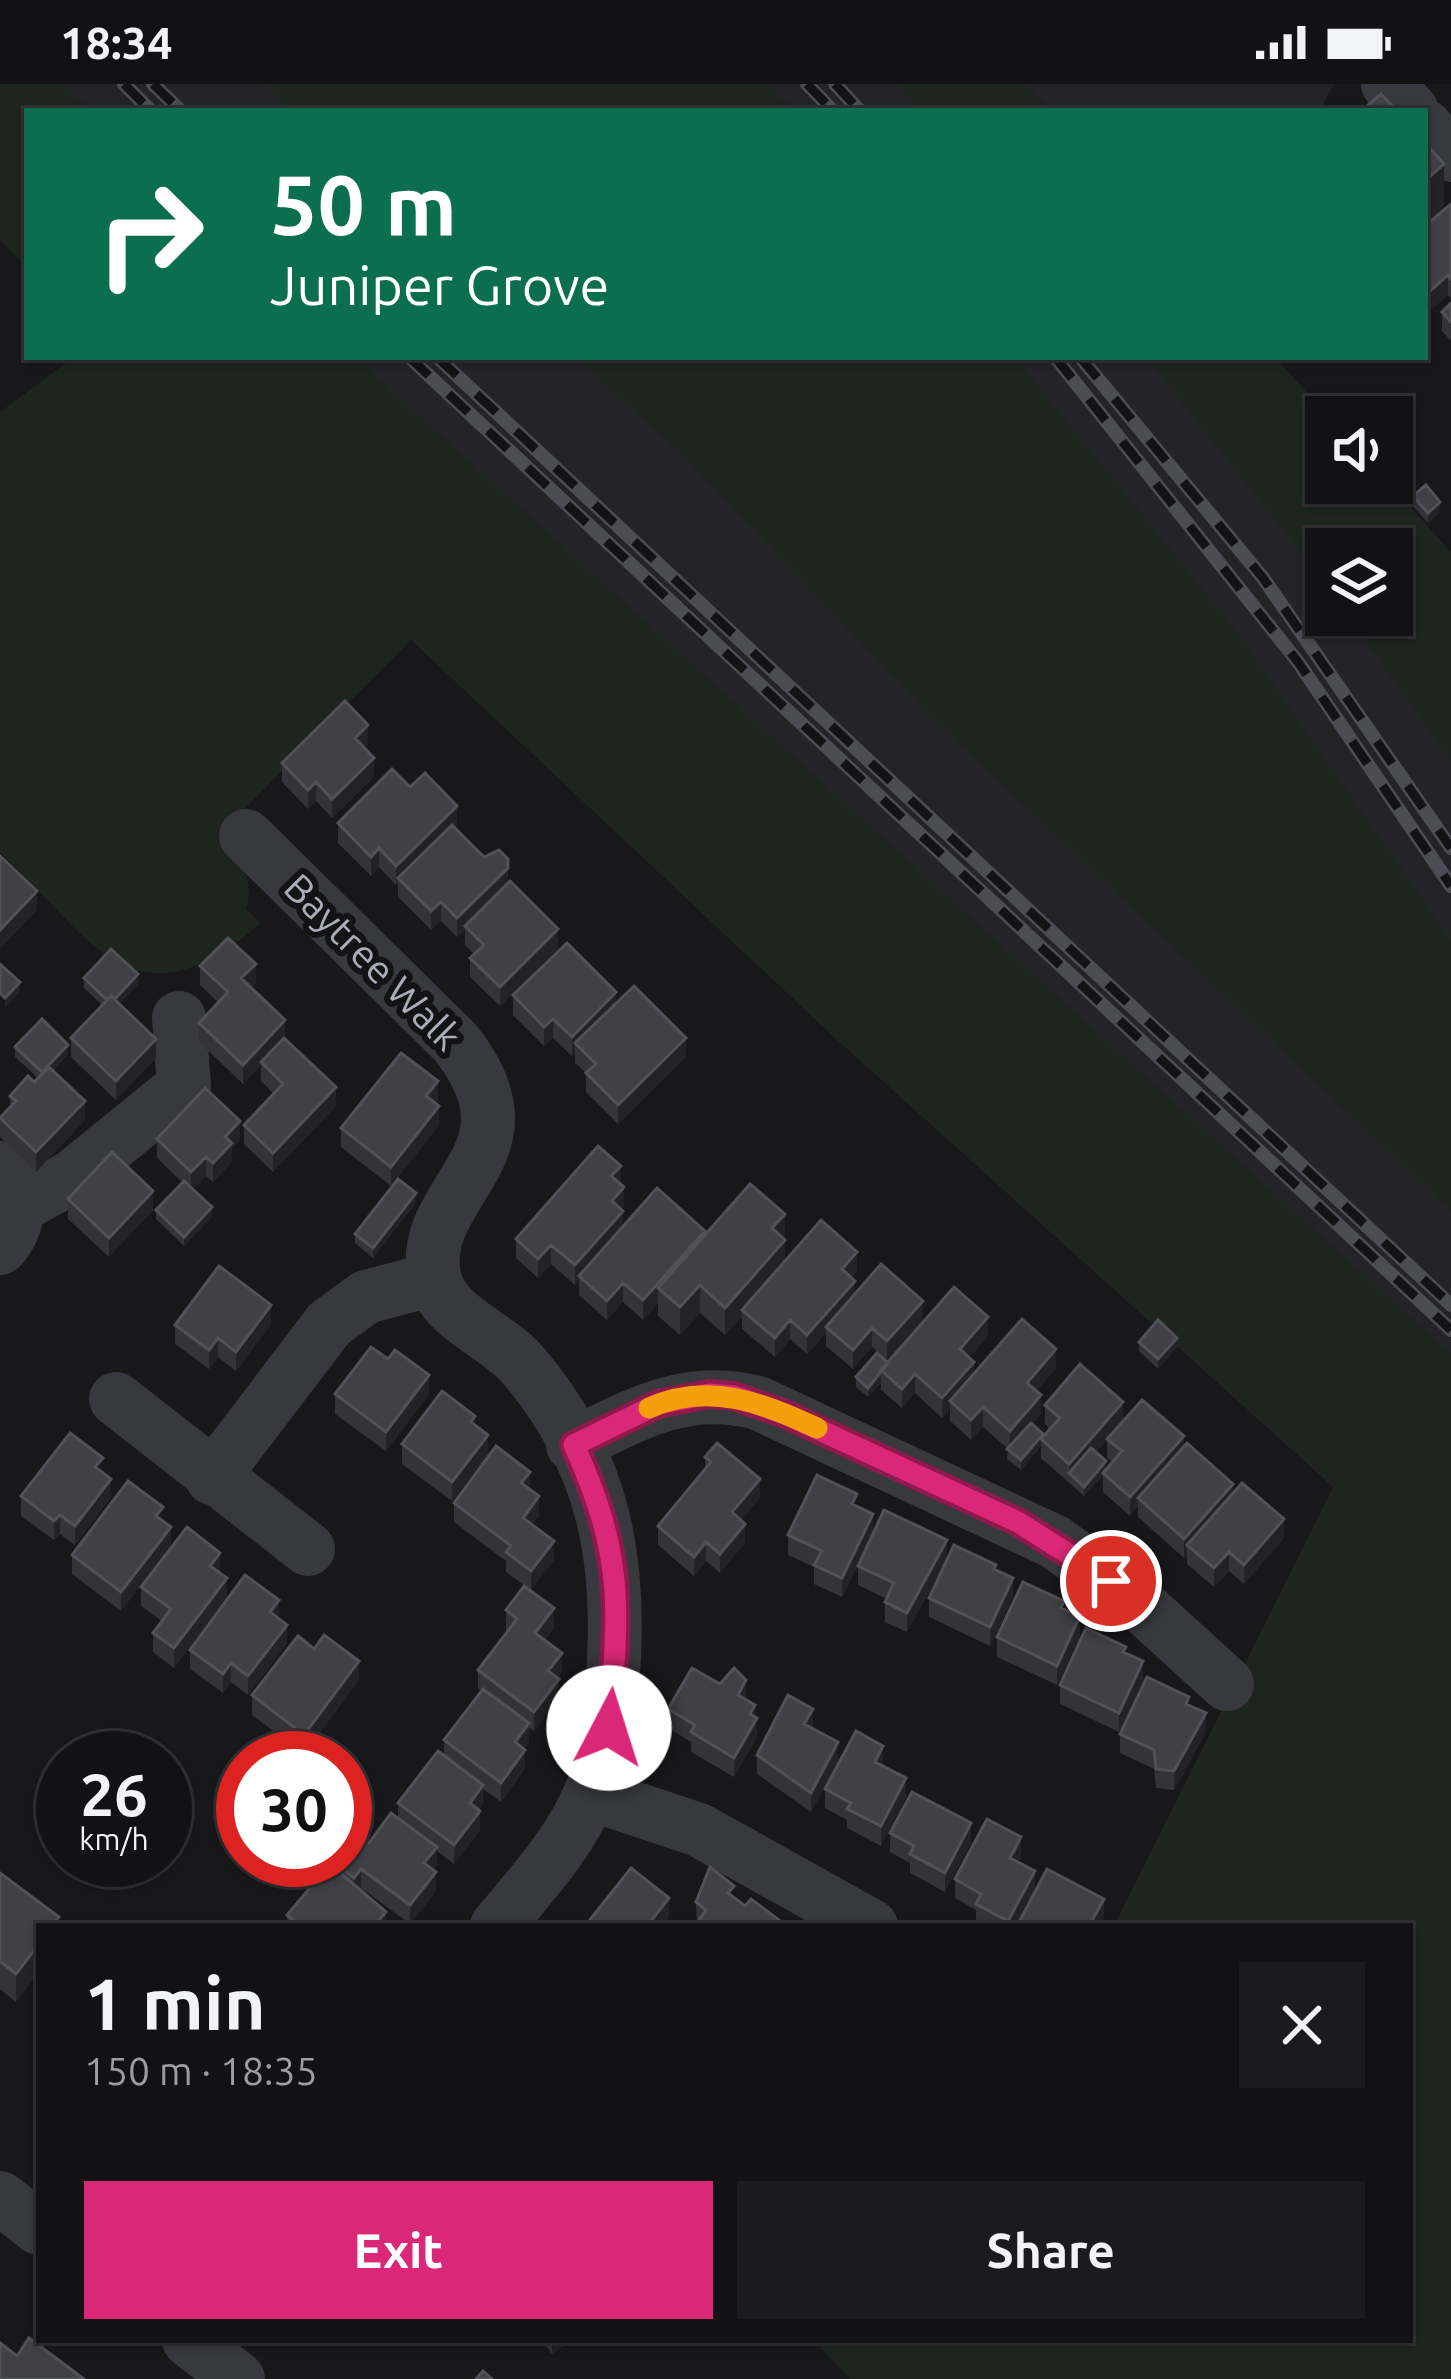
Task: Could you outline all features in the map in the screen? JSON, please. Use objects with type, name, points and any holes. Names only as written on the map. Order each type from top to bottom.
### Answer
[{"type":"street","points":[[1388,84],[1409,108]]},
{"type":"street","points":[[1428,129],[1451,155]]},
{"type":"street","name":"Baytree Walk","points":[[246,836],[455,1042],[478,1074],[489,1114],[486,1136],[434,1246],[434,1279]]},
{"type":"street","points":[[6,1208],[72,1177],[184,1086],[179,1018]]},
{"type":"street","points":[[212,1478],[328,1324],[366,1297],[434,1279],[447,1303],[522,1365],[574,1445],[606,1521],[616,1580],[609,1728],[591,1794],[568,1836],[499,1923]]},
{"type":"street","points":[[574,1445],[685,1396],[709,1394],[758,1403],[1054,1542],[1136,1601],[1227,1684]]},
{"type":"street","points":[[116,1399],[308,1550]]},
{"type":"street","points":[[591,1794],[699,1830],[866,1923]]},
{"type":"street","points":[[193,2343],[238,2379]]},
{"type":"shaded area","points":[[0,84],[1334,84],[1321,108],[24,108],[24,264],[0,240]]},
{"type":"shaded area","points":[[0,84],[61,84],[87,108],[24,108],[24,264],[0,240]]},
{"type":"shaded area","points":[[264,84],[768,84],[791,108],[292,108]]},
{"type":"shaded area","points":[[897,84],[1027,84],[1049,108],[920,108]]},
{"type":"shaded area","points":[[70,360],[358,360],[1451,1354],[1451,2379],[850,2379],[816,2343],[1413,2343],[1413,1923],[1115,1923],[1334,1485],[836,1039],[411,640],[218,836],[247,878],[246,909],[261,923],[217,955],[180,971],[147,972],[118,963],[91,943],[0,852],[0,412]]},
{"type":"shaded area","points":[[121,360],[1278,360],[1308,396],[1305,504],[1362,504],[1404,528],[1305,528],[1305,636],[1413,636],[1413,533],[1451,555],[1451,1593],[836,1039]]},
{"type":"shaded area","points":[[576,360],[1017,360],[1236,630],[1451,940],[1451,1211],[931,717],[675,447]]},
{"type":"shaded area","points":[[1148,360],[1278,360],[1310,396],[1305,396],[1305,504],[1408,504],[1451,552],[1451,761],[1362,636],[1413,636],[1413,528],[1305,528],[1305,558]]},
{"type":"building","points":[[1381,94],[1394,108],[1365,108]]},
{"type":"building","points":[[1428,146],[1444,164],[1428,178]]},
{"type":"building","points":[[1451,204],[1451,279],[1448,275],[1428,293],[1428,223]]},
{"type":"building","points":[[1426,485],[1440,502],[1428,513],[1413,496]]},
{"type":"building","points":[[345,701],[368,725],[355,738],[374,758],[332,799],[316,782],[308,790],[282,763]]},
{"type":"building","points":[[392,769],[410,787],[425,773],[457,806],[396,866],[379,848],[371,857],[338,823]]},
{"type":"building","points":[[452,825],[484,857],[499,850],[508,859],[508,868],[457,918],[441,902],[431,911],[398,878]]},
{"type":"building","points":[[0,856],[37,891],[0,930]]},
{"type":"building","points":[[510,881],[558,929],[500,987],[470,958],[484,945],[465,926]]},
{"type":"building","points":[[228,938],[256,964],[241,978],[285,1020],[243,1065],[199,1023],[228,992],[200,966]]},
{"type":"building","points":[[567,943],[616,992],[572,1037],[553,1019],[544,1027],[513,995]]},
{"type":"building","points":[[111,949],[138,974],[115,999],[107,1000],[84,978]]},
{"type":"building","points":[[0,964],[20,982],[5,998],[0,993]]},
{"type":"building","points":[[634,986],[686,1038],[618,1105],[586,1073],[596,1064],[575,1043]]},
{"type":"building","points":[[111,996],[156,1039],[116,1081],[71,1038]]},
{"type":"building","points":[[42,1019],[68,1045],[42,1072],[15,1047]]},
{"type":"building","points":[[284,1038],[336,1087],[273,1153],[244,1125],[283,1084],[261,1062]]},
{"type":"building","points":[[401,1053],[438,1081],[426,1096],[439,1106],[391,1167],[341,1128]]},
{"type":"building","points":[[49,1067],[85,1101],[36,1152],[0,1118],[16,1101],[10,1096],[28,1076],[34,1082]]},
{"type":"building","points":[[205,1088],[240,1121],[225,1137],[232,1143],[213,1163],[206,1157],[191,1172],[157,1139]]},
{"type":"building","points":[[598,1146],[621,1166],[611,1176],[624,1187],[612,1201],[623,1211],[575,1265],[551,1245],[538,1259],[516,1239]]},
{"type":"building","points":[[112,1152],[153,1191],[109,1238],[68,1199]]},
{"type":"building","points":[[398,1179],[416,1193],[373,1248],[355,1234]]},
{"type":"building","points":[[184,1181],[212,1207],[184,1237],[156,1210]]},
{"type":"building","points":[[750,1184],[785,1214],[772,1228],[785,1240],[725,1308],[700,1285],[680,1307],[658,1288]]},
{"type":"building","points":[[657,1188],[705,1231],[643,1300],[623,1283],[607,1301],[579,1276]]},
{"type":"building","points":[[821,1220],[857,1252],[842,1269],[855,1281],[807,1335],[790,1320],[775,1338],[742,1310]]},
{"type":"building","points":[[881,1264],[923,1301],[887,1341],[872,1328],[853,1350],[826,1327]]},
{"type":"building","points":[[219,1266],[271,1305],[236,1352],[218,1338],[209,1350],[175,1325]]},
{"type":"building","points":[[954,1287],[988,1317],[960,1349],[974,1362],[942,1398],[915,1374],[902,1389],[881,1370]]},
{"type":"building","points":[[1022,1319],[1056,1349],[1027,1383],[1041,1395],[1010,1431],[983,1407],[971,1420],[950,1401]]},
{"type":"building","points":[[1158,1320],[1177,1338],[1158,1359],[1139,1342]]},
{"type":"building","points":[[371,1347],[388,1359],[395,1350],[429,1375],[386,1432],[335,1394]]},
{"type":"building","points":[[877,1353],[888,1363],[868,1388],[856,1377]]},
{"type":"building","points":[[1080,1364],[1123,1402],[1069,1464],[1041,1439],[1060,1418],[1045,1405]]},
{"type":"building","points":[[442,1391],[475,1416],[471,1422],[488,1435],[452,1482],[402,1444]]},
{"type":"building","points":[[1142,1400],[1184,1436],[1130,1497],[1103,1473],[1122,1451],[1107,1439]]},
{"type":"building","points":[[1031,1423],[1043,1434],[1021,1460],[1007,1449]]},
{"type":"building","points":[[70,1433],[103,1458],[95,1467],[111,1479],[75,1526],[60,1515],[54,1521],[21,1496]]},
{"type":"building","points":[[717,1443],[760,1479],[732,1512],[745,1524],[720,1554],[706,1542],[694,1557],[658,1526],[711,1462],[705,1457]]},
{"type":"building","points":[[1187,1443],[1233,1484],[1184,1539],[1138,1498]]},
{"type":"building","points":[[496,1446],[530,1472],[521,1483],[539,1496],[523,1518],[554,1541],[531,1571],[506,1552],[511,1546],[454,1503]]},
{"type":"building","points":[[1091,1448],[1106,1461],[1084,1487],[1069,1473]]},
{"type":"building","points":[[817,1475],[857,1494],[852,1504],[873,1514],[842,1578],[814,1565],[822,1551],[788,1535]]},
{"type":"building","points":[[128,1481],[163,1507],[156,1516],[171,1527],[121,1592],[72,1555]]},
{"type":"building","points":[[1242,1483],[1284,1519],[1244,1565],[1229,1552],[1214,1568],[1187,1545]]},
{"type":"building","points":[[884,1510],[947,1540],[907,1613],[885,1602],[894,1583],[858,1566]]},
{"type":"building","points":[[187,1527],[220,1553],[210,1566],[227,1578],[174,1648],[153,1633],[171,1609],[141,1587]]},
{"type":"building","points":[[954,1545],[1013,1578],[990,1627],[929,1598]]},
{"type":"building","points":[[245,1575],[279,1600],[270,1612],[287,1625],[248,1676],[231,1663],[223,1674],[190,1650]]},
{"type":"building","points":[[1023,1582],[1064,1601],[1061,1608],[1080,1616],[1057,1666],[997,1637]]},
{"type":"building","points":[[524,1586],[554,1608],[535,1633],[562,1653],[548,1671],[559,1679],[534,1712],[478,1670],[517,1619],[506,1610]]},
{"type":"building","points":[[1086,1628],[1143,1661],[1119,1713],[1060,1685]]},
{"type":"building","points":[[324,1635],[359,1661],[307,1731],[299,1731],[252,1695],[298,1636],[314,1649]]},
{"type":"building","points":[[692,1668],[720,1684],[734,1668],[746,1680],[738,1695],[755,1705],[750,1714],[757,1718],[734,1758],[691,1732],[695,1725],[668,1709]]},
{"type":"building","points":[[1147,1677],[1189,1697],[1186,1704],[1206,1713],[1174,1771],[1156,1769],[1154,1750],[1120,1734]]},
{"type":"building","points":[[483,1689],[529,1723],[515,1742],[525,1750],[501,1783],[444,1740]]},
{"type":"building","points":[[788,1695],[813,1709],[804,1724],[838,1742],[811,1793],[757,1755]]},
{"type":"building","points":[[856,1731],[883,1746],[875,1762],[906,1778],[881,1826],[847,1809],[851,1803],[825,1789]]},
{"type":"building","points":[[438,1751],[483,1785],[470,1803],[480,1811],[454,1845],[398,1803]]},
{"type":"building","points":[[912,1792],[971,1823],[945,1873],[910,1854],[914,1846],[890,1833]]},
{"type":"building","points":[[391,1813],[437,1847],[424,1863],[436,1872],[410,1905],[372,1877],[372,1839]]},
{"type":"building","points":[[987,1819],[1021,1837],[1010,1858],[1035,1871],[1008,1921],[976,1904],[981,1894],[955,1879]]},
{"type":"building","points":[[710,1867],[734,1886],[728,1893],[745,1906],[751,1899],[783,1923],[697,1923],[706,1910],[696,1902]]},
{"type":"building","points":[[631,1868],[669,1898],[649,1923],[587,1923]]},
{"type":"building","points":[[1047,1869],[1104,1899],[1091,1923],[1019,1923]]},
{"type":"building","points":[[0,1873],[59,1917],[54,1923],[36,1923],[36,1948],[16,1974],[0,1961]]},
{"type":"building","points":[[311,1887],[357,1887],[386,1912],[377,1923],[296,1923],[287,1915]]},
{"type":"building","points":[[29,2338],[84,2379],[0,2379],[0,2343],[17,2356]]},
{"type":"railway","points":[[124,84],[148,108]]},
{"type":"railway","points":[[153,84],[178,108]]},
{"type":"railway","points":[[807,84],[830,108]]},
{"type":"railway","points":[[835,84],[857,108]]},
{"type":"railway","points":[[412,360],[1451,1330]]},
{"type":"railway","points":[[440,360],[1451,1305]]},
{"type":"railway","points":[[1057,360],[1298,662],[1451,886]]},
{"type":"railway","points":[[1082,360],[1263,578],[1451,848]]},
{"type":"slow traffic","points":[[649,1408],[685,1396],[734,1396],[817,1428]]},
{"type":"route","points":[[609,1728],[616,1639],[613,1550],[574,1445],[685,1396],[734,1396],[785,1414],[1018,1522],[1111,1581]]}]
